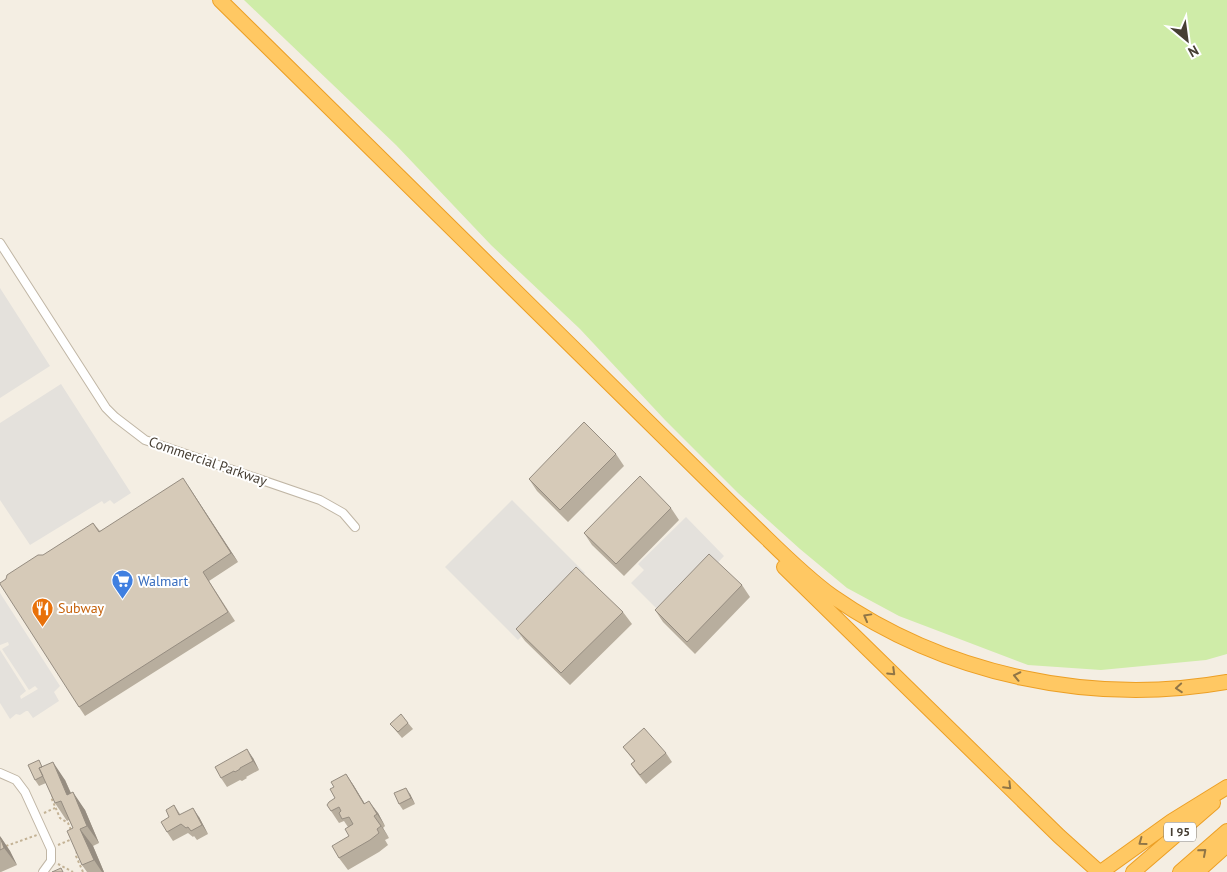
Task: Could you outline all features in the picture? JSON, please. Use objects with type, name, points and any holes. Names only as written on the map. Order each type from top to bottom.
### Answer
[{"type":"highway","points":[[208,0],[706,492],[1064,842],[1104,869],[1172,821],[1227,787]]},
{"type":"highway","points":[[220,0],[753,525],[833,597],[878,624],[929,648],[972,664],[1020,677],[1078,687],[1119,690],[1186,688],[1227,682]]},
{"type":"highway","name":"I 95","points":[[1132,872],[1227,791]]},
{"type":"highway","name":"I 95","points":[[1180,872],[1227,832]]},
{"type":"highway","points":[[1198,872],[1227,845]]},
{"type":"street","name":"Commercial Parkway","points":[[0,243],[101,400],[127,428],[144,440],[320,500],[343,513],[355,527]]},
{"type":"street","points":[[0,773],[16,780],[25,792],[50,848],[51,861],[43,872]]},
{"type":"path","points":[[54,796],[51,797],[60,818],[68,823],[71,831]]},
{"type":"path","points":[[36,816],[56,808]]},
{"type":"path","points":[[0,849],[43,832]]},
{"type":"path","points":[[50,848],[74,838]]},
{"type":"path","points":[[78,846],[76,856],[83,872]]},
{"type":"path","points":[[51,861],[73,872]]},
{"type":"green space","points":[[244,0],[1227,0],[1227,654],[1206,660],[1101,670],[1028,665],[899,616],[847,588],[738,493],[665,420],[580,329],[491,245],[396,145]]},
{"type":"shaded area","points":[[0,288],[50,366],[0,398]]},
{"type":"shaded area","points":[[61,384],[131,493],[114,504],[110,500],[104,504],[102,501],[30,545],[0,500],[0,423]]},
{"type":"shaded area","points":[[512,500],[585,573],[518,640],[445,567]]},
{"type":"shaded area","points":[[686,517],[724,556],[666,618],[631,583],[644,570],[638,564]]},
{"type":"shaded area","points":[[0,593],[60,686],[54,692],[59,701],[33,718],[26,711],[20,715],[16,714],[10,719],[0,703],[0,650],[26,691],[20,696],[21,699],[38,689],[35,686],[29,690],[2,649],[9,645],[8,642],[0,645]]},
{"type":"building","points":[[584,422],[616,454],[560,510],[529,479]]},
{"type":"building","points":[[640,476],[671,508],[616,564],[584,533]]},
{"type":"building","points":[[183,478],[231,553],[203,572],[228,612],[79,707],[0,583],[6,579],[7,575],[38,555],[43,555],[93,523],[99,532]]},
{"type":"building","points":[[709,554],[742,585],[687,642],[655,610]]},
{"type":"building","points":[[576,567],[623,612],[561,673],[516,629]]},
{"type":"building","points":[[401,714],[408,723],[398,732],[390,724]]},
{"type":"building","points":[[644,728],[666,753],[640,775],[631,764],[635,761],[623,747]]},
{"type":"building","points":[[247,749],[253,761],[221,778],[215,767]]},
{"type":"building","points":[[39,760],[42,767],[39,768],[43,776],[35,780],[28,765]]},
{"type":"building","points":[[53,762],[67,795],[73,792],[87,826],[80,829],[94,860],[82,865],[67,831],[73,828],[61,801],[55,803],[39,768]]},
{"type":"building","points":[[346,774],[364,804],[369,801],[377,814],[374,816],[381,826],[377,829],[379,833],[370,840],[339,858],[332,846],[349,836],[345,829],[353,824],[349,817],[342,819],[339,807],[331,811],[327,805],[335,798],[330,789],[334,787],[331,782]]},
{"type":"building","points":[[406,788],[411,798],[399,804],[394,793]]},
{"type":"building","points":[[174,805],[179,815],[193,808],[202,825],[191,831],[188,827],[186,828],[181,824],[167,832],[161,822],[169,817],[166,810]]},
{"type":"building","points":[[0,837],[4,848],[0,850]]},
{"type":"building","points":[[61,868],[63,872],[52,872]]},
{"type":"place","name":"Walmart","points":[[122,600]]},
{"type":"place","name":"Subway","points":[[42,627]]}]
